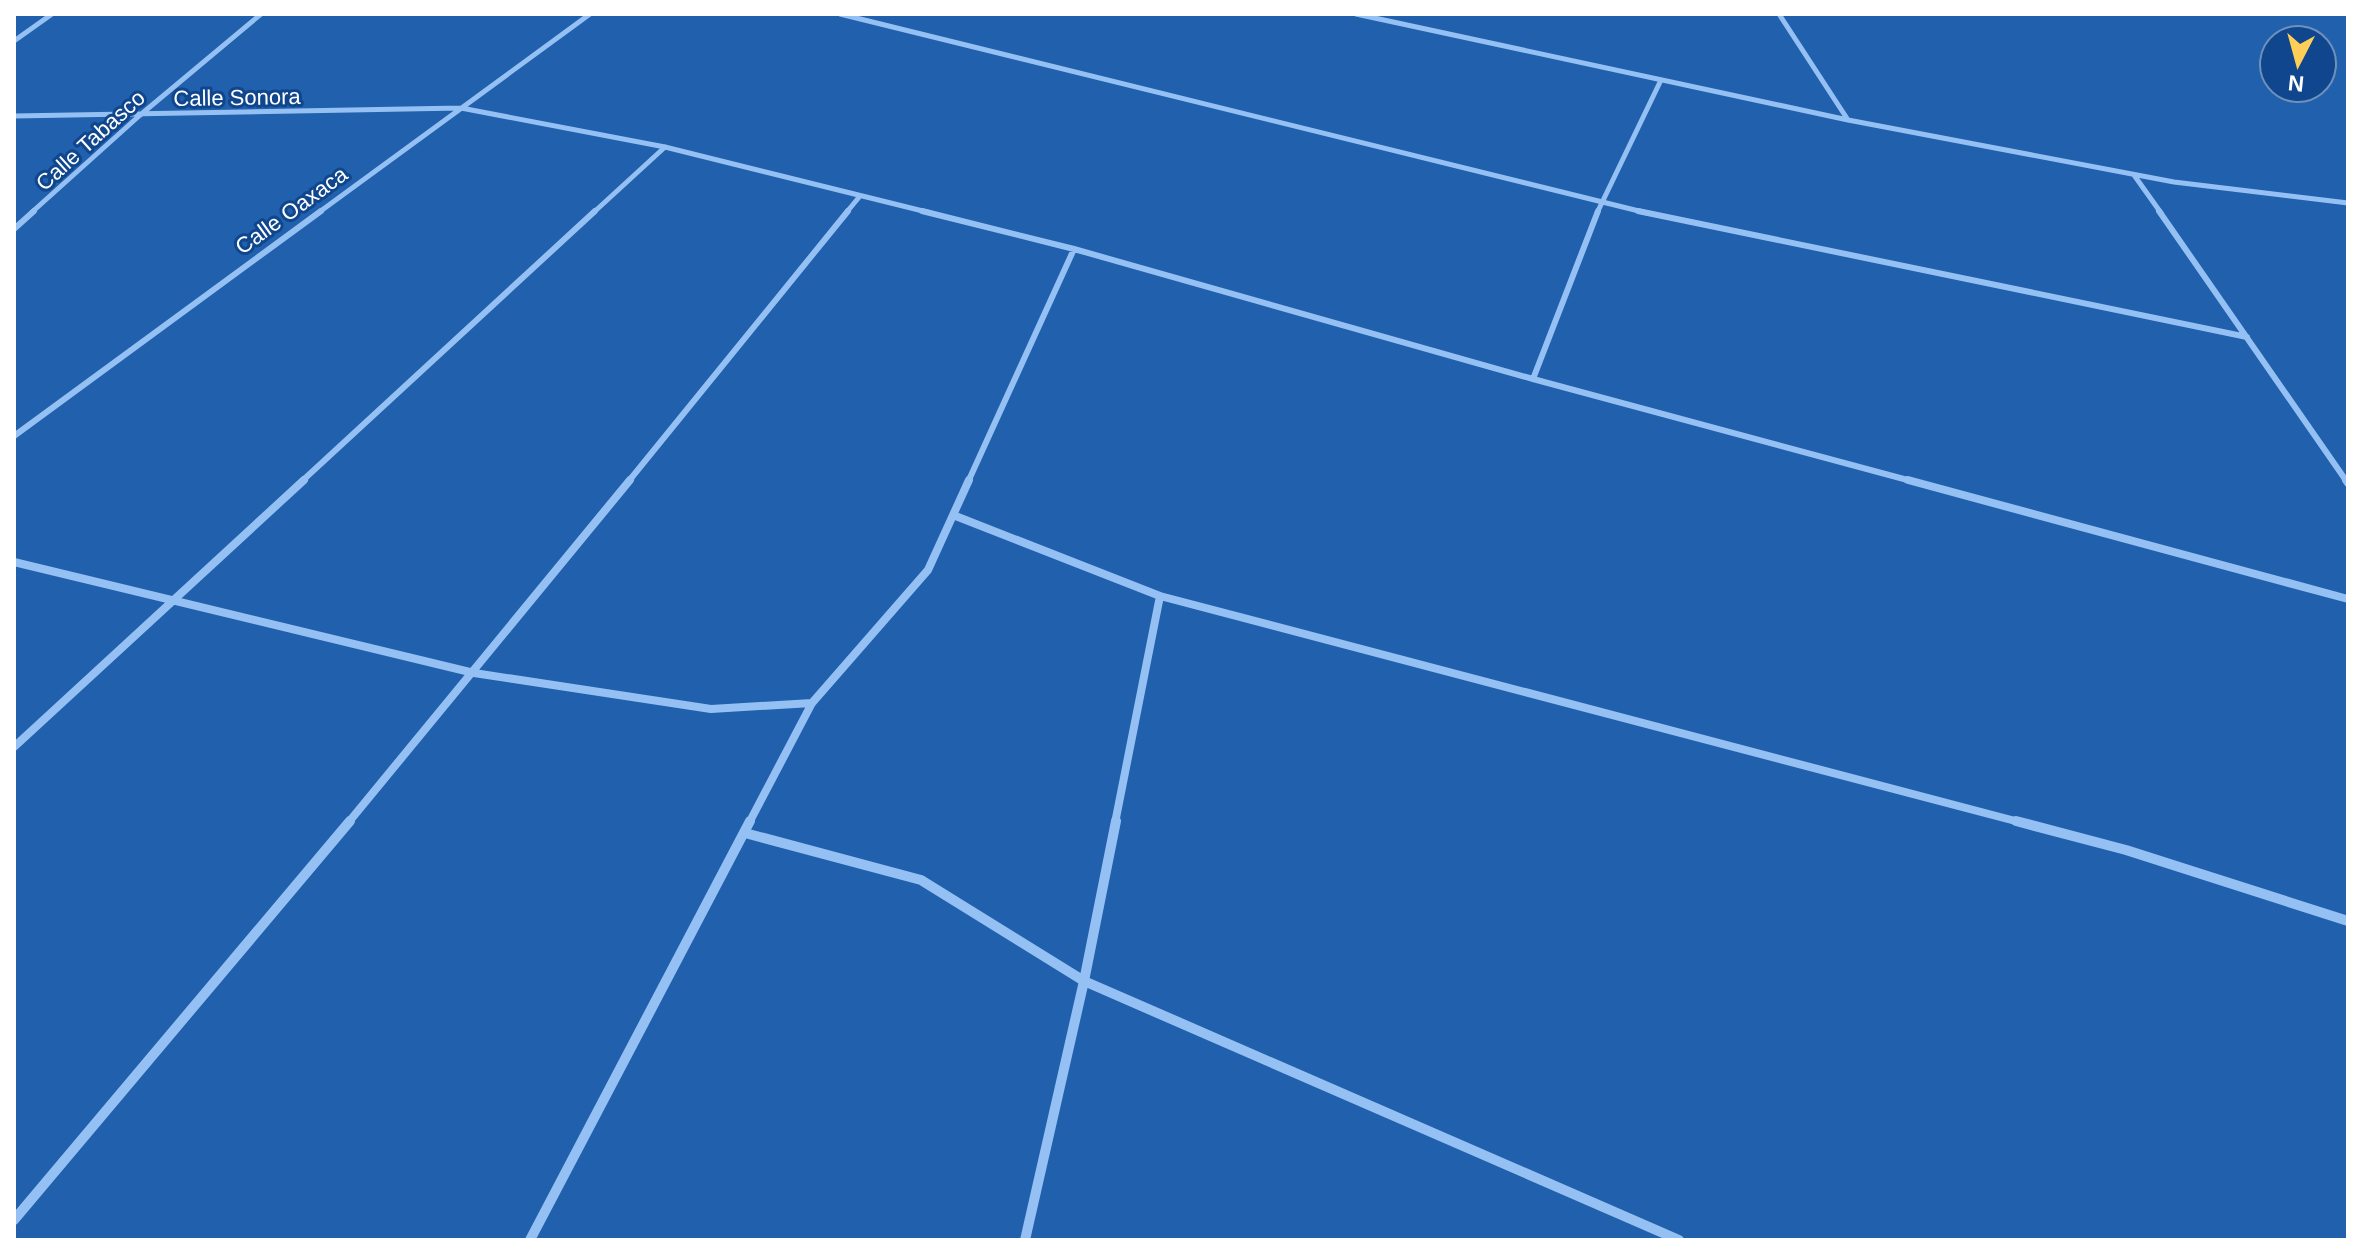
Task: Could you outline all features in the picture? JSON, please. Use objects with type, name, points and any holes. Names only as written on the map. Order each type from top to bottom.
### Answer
[{"type":"street","points":[[14,41],[52,14]]},
{"type":"street","name":"Calle Tabasco","points":[[14,229],[139,116],[261,14]]},
{"type":"street","name":"Calle Oaxaca","points":[[14,436],[590,14]]},
{"type":"street","points":[[840,14],[1601,203],[1824,252],[2247,337]]},
{"type":"street","points":[[1356,14],[1848,120],[2134,174],[2348,203]]},
{"type":"street","points":[[1779,14],[1848,120]]},
{"type":"street","points":[[1533,379],[1601,203],[1661,80]]},
{"type":"street","name":"Calle Sonora","points":[[14,116],[461,108],[665,147],[1074,249],[1533,379],[2348,599]]},
{"type":"street","points":[[14,747],[665,147]]},
{"type":"street","points":[[2134,174],[2348,483]]},
{"type":"street","points":[[14,1220],[474,673],[860,196]]},
{"type":"street","points":[[530,1240],[812,703],[928,570],[1074,249]]},
{"type":"street","points":[[953,515],[1160,596],[2126,850],[2348,921]]},
{"type":"street","points":[[14,562],[474,673],[711,709],[812,703]]},
{"type":"street","points":[[1025,1240],[1084,981],[1160,596]]},
{"type":"street","points":[[745,833],[921,880],[1084,981],[1679,1240]]},
{"type":"shaded area","points":[[14,14],[2348,14],[2348,1240],[14,1240]]}]
